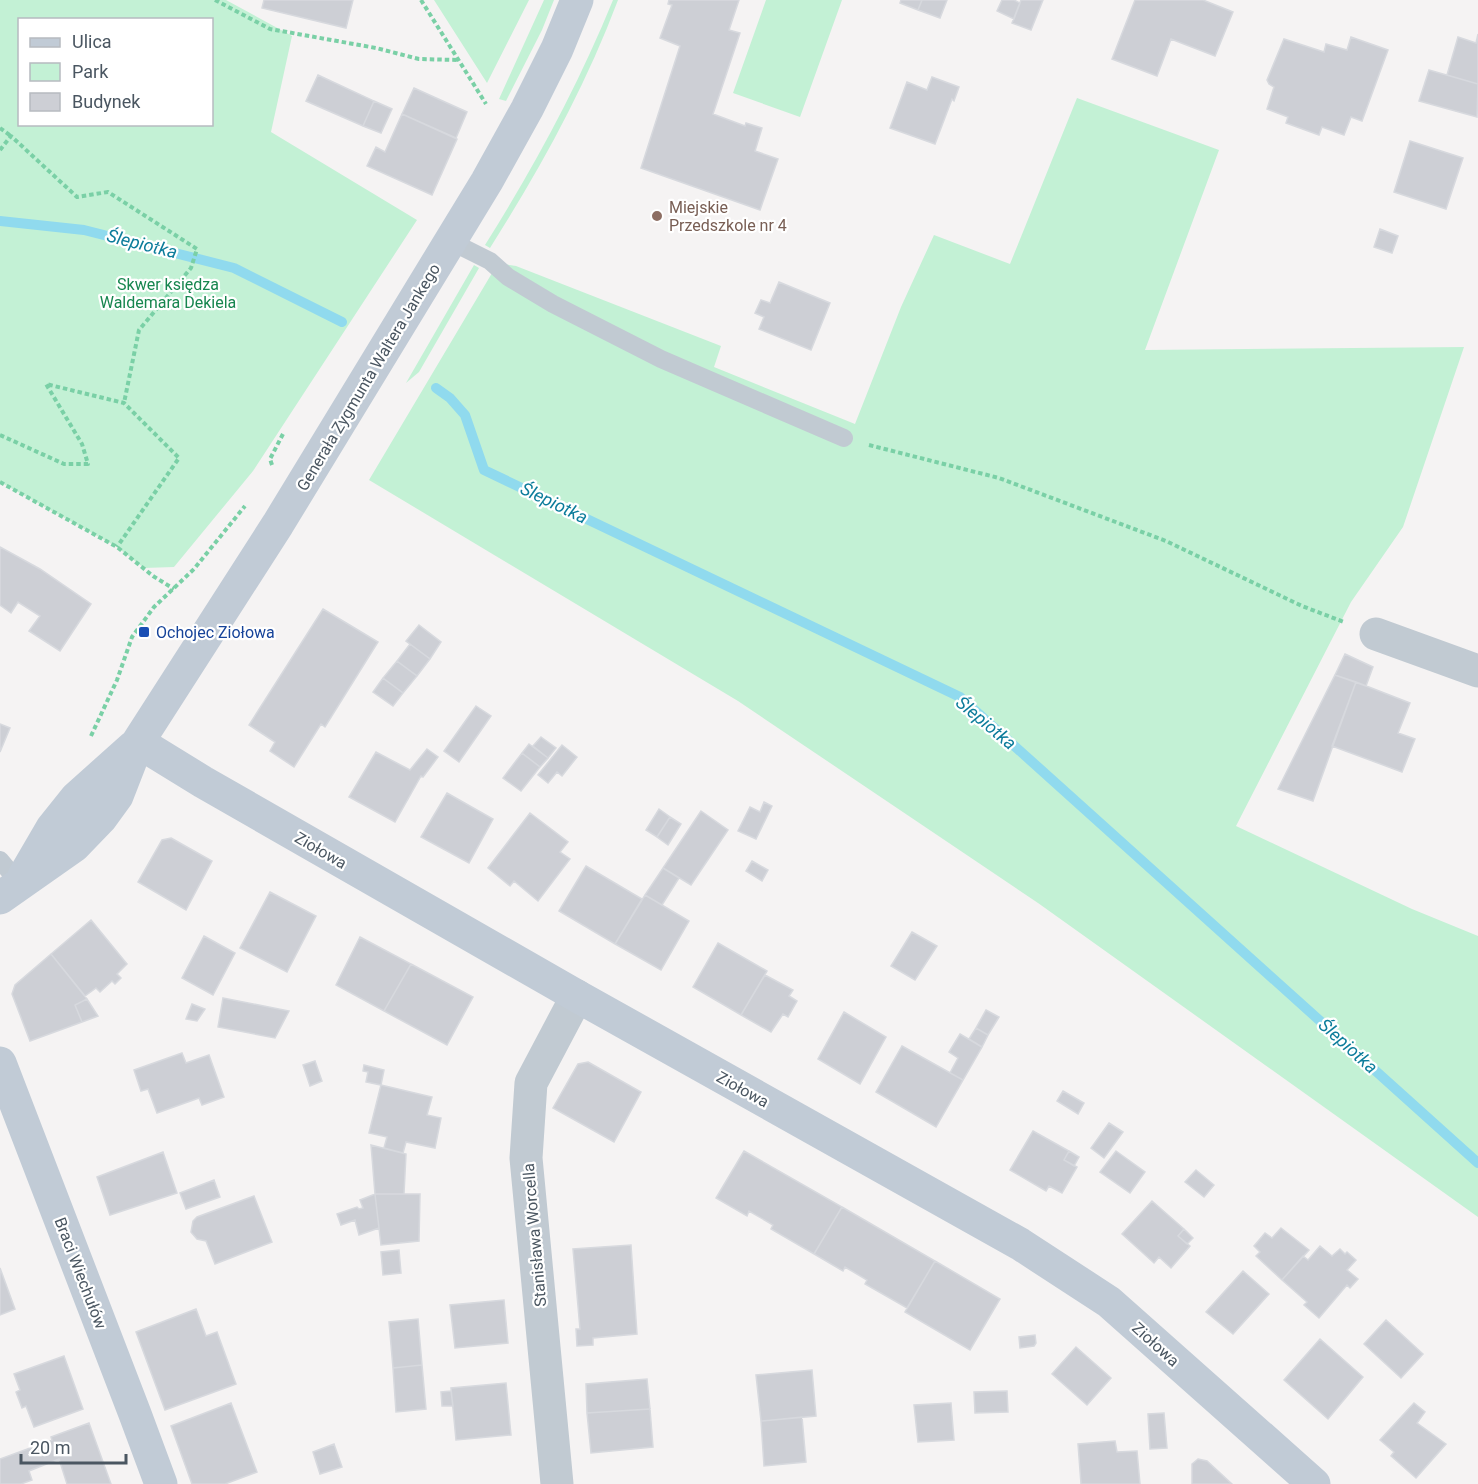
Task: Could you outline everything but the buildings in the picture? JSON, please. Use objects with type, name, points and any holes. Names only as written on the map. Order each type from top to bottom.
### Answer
[{"type":"street","name":"Generała Zygmunta Waltera Jankego","points":[[7,881],[76,798],[138,742],[278,524],[450,241],[527,109],[557,49],[577,0]]},
{"type":"street","points":[[1376,634],[1478,671]]},
{"type":"street","name":"Ziołowa","points":[[138,742],[203,782],[577,996],[1020,1244],[1109,1302],[1314,1484]]},
{"type":"street","name":"Stanisława Worcella","points":[[557,1484],[526,1158],[531,1083],[577,996]]},
{"type":"street","name":"Braci Wiechułów","points":[[0,1063],[160,1484]]},
{"type":"lane","points":[[450,241],[490,261],[508,277],[553,304],[661,359],[844,438]]},
{"type":"path","points":[[215,0],[270,29],[376,48],[419,59],[459,60]]},
{"type":"path","points":[[421,0],[486,104]]},
{"type":"path","points":[[0,128],[77,197],[108,192],[197,249],[191,268],[139,330],[124,403]]},
{"type":"path","points":[[0,150],[11,136]]},
{"type":"path","points":[[0,435],[64,464],[88,464],[82,444],[46,384],[124,403],[179,458],[117,547]]},
{"type":"path","points":[[272,467],[270,459],[284,432]]},
{"type":"path","points":[[844,438],[999,478],[1166,541],[1302,606],[1376,634]]},
{"type":"path","points":[[0,482],[117,547],[153,576],[174,589]]},
{"type":"path","points":[[88,742],[117,680],[132,637],[154,607],[174,589],[247,505]]},
{"type":"green space","name":"Skwer księdza Waldemara Dekiela","points":[[0,0],[226,0],[292,36],[271,132],[417,220],[253,471],[174,567],[144,568],[117,547],[0,482]]},
{"type":"green space","points":[[434,0],[529,0],[487,83]]},
{"type":"green space","points":[[544,0],[554,0],[542,30],[506,101],[499,99]]},
{"type":"green space","points":[[613,0],[618,0],[576,96],[544,158],[490,248],[485,245],[554,126]]},
{"type":"green space","points":[[766,0],[842,0],[800,117],[733,93]]},
{"type":"green space","points":[[1077,98],[1219,150],[1145,350],[1464,347],[1403,527],[1351,602],[1236,826],[1412,909],[1478,936],[1478,1217],[1038,903],[738,701],[369,480],[498,263],[516,266],[721,346],[714,367],[855,424],[901,307],[934,235],[1010,264]]},
{"type":"green space","points":[[474,265],[479,268],[419,372],[406,383]]},
{"type":"waterway","name":"Ślepiotka","points":[[0,221],[84,230],[234,268],[342,322]]},
{"type":"waterway","name":"Ślepiotka","points":[[436,388],[450,398],[465,415],[484,470],[960,697],[1478,1163]]},
{"type":"place","name":"Miejskie Przedszkole nr 4","points":[[657,216]]},
{"type":"place","name":"Ochojec Ziołowa","points":[[144,632]]}]
